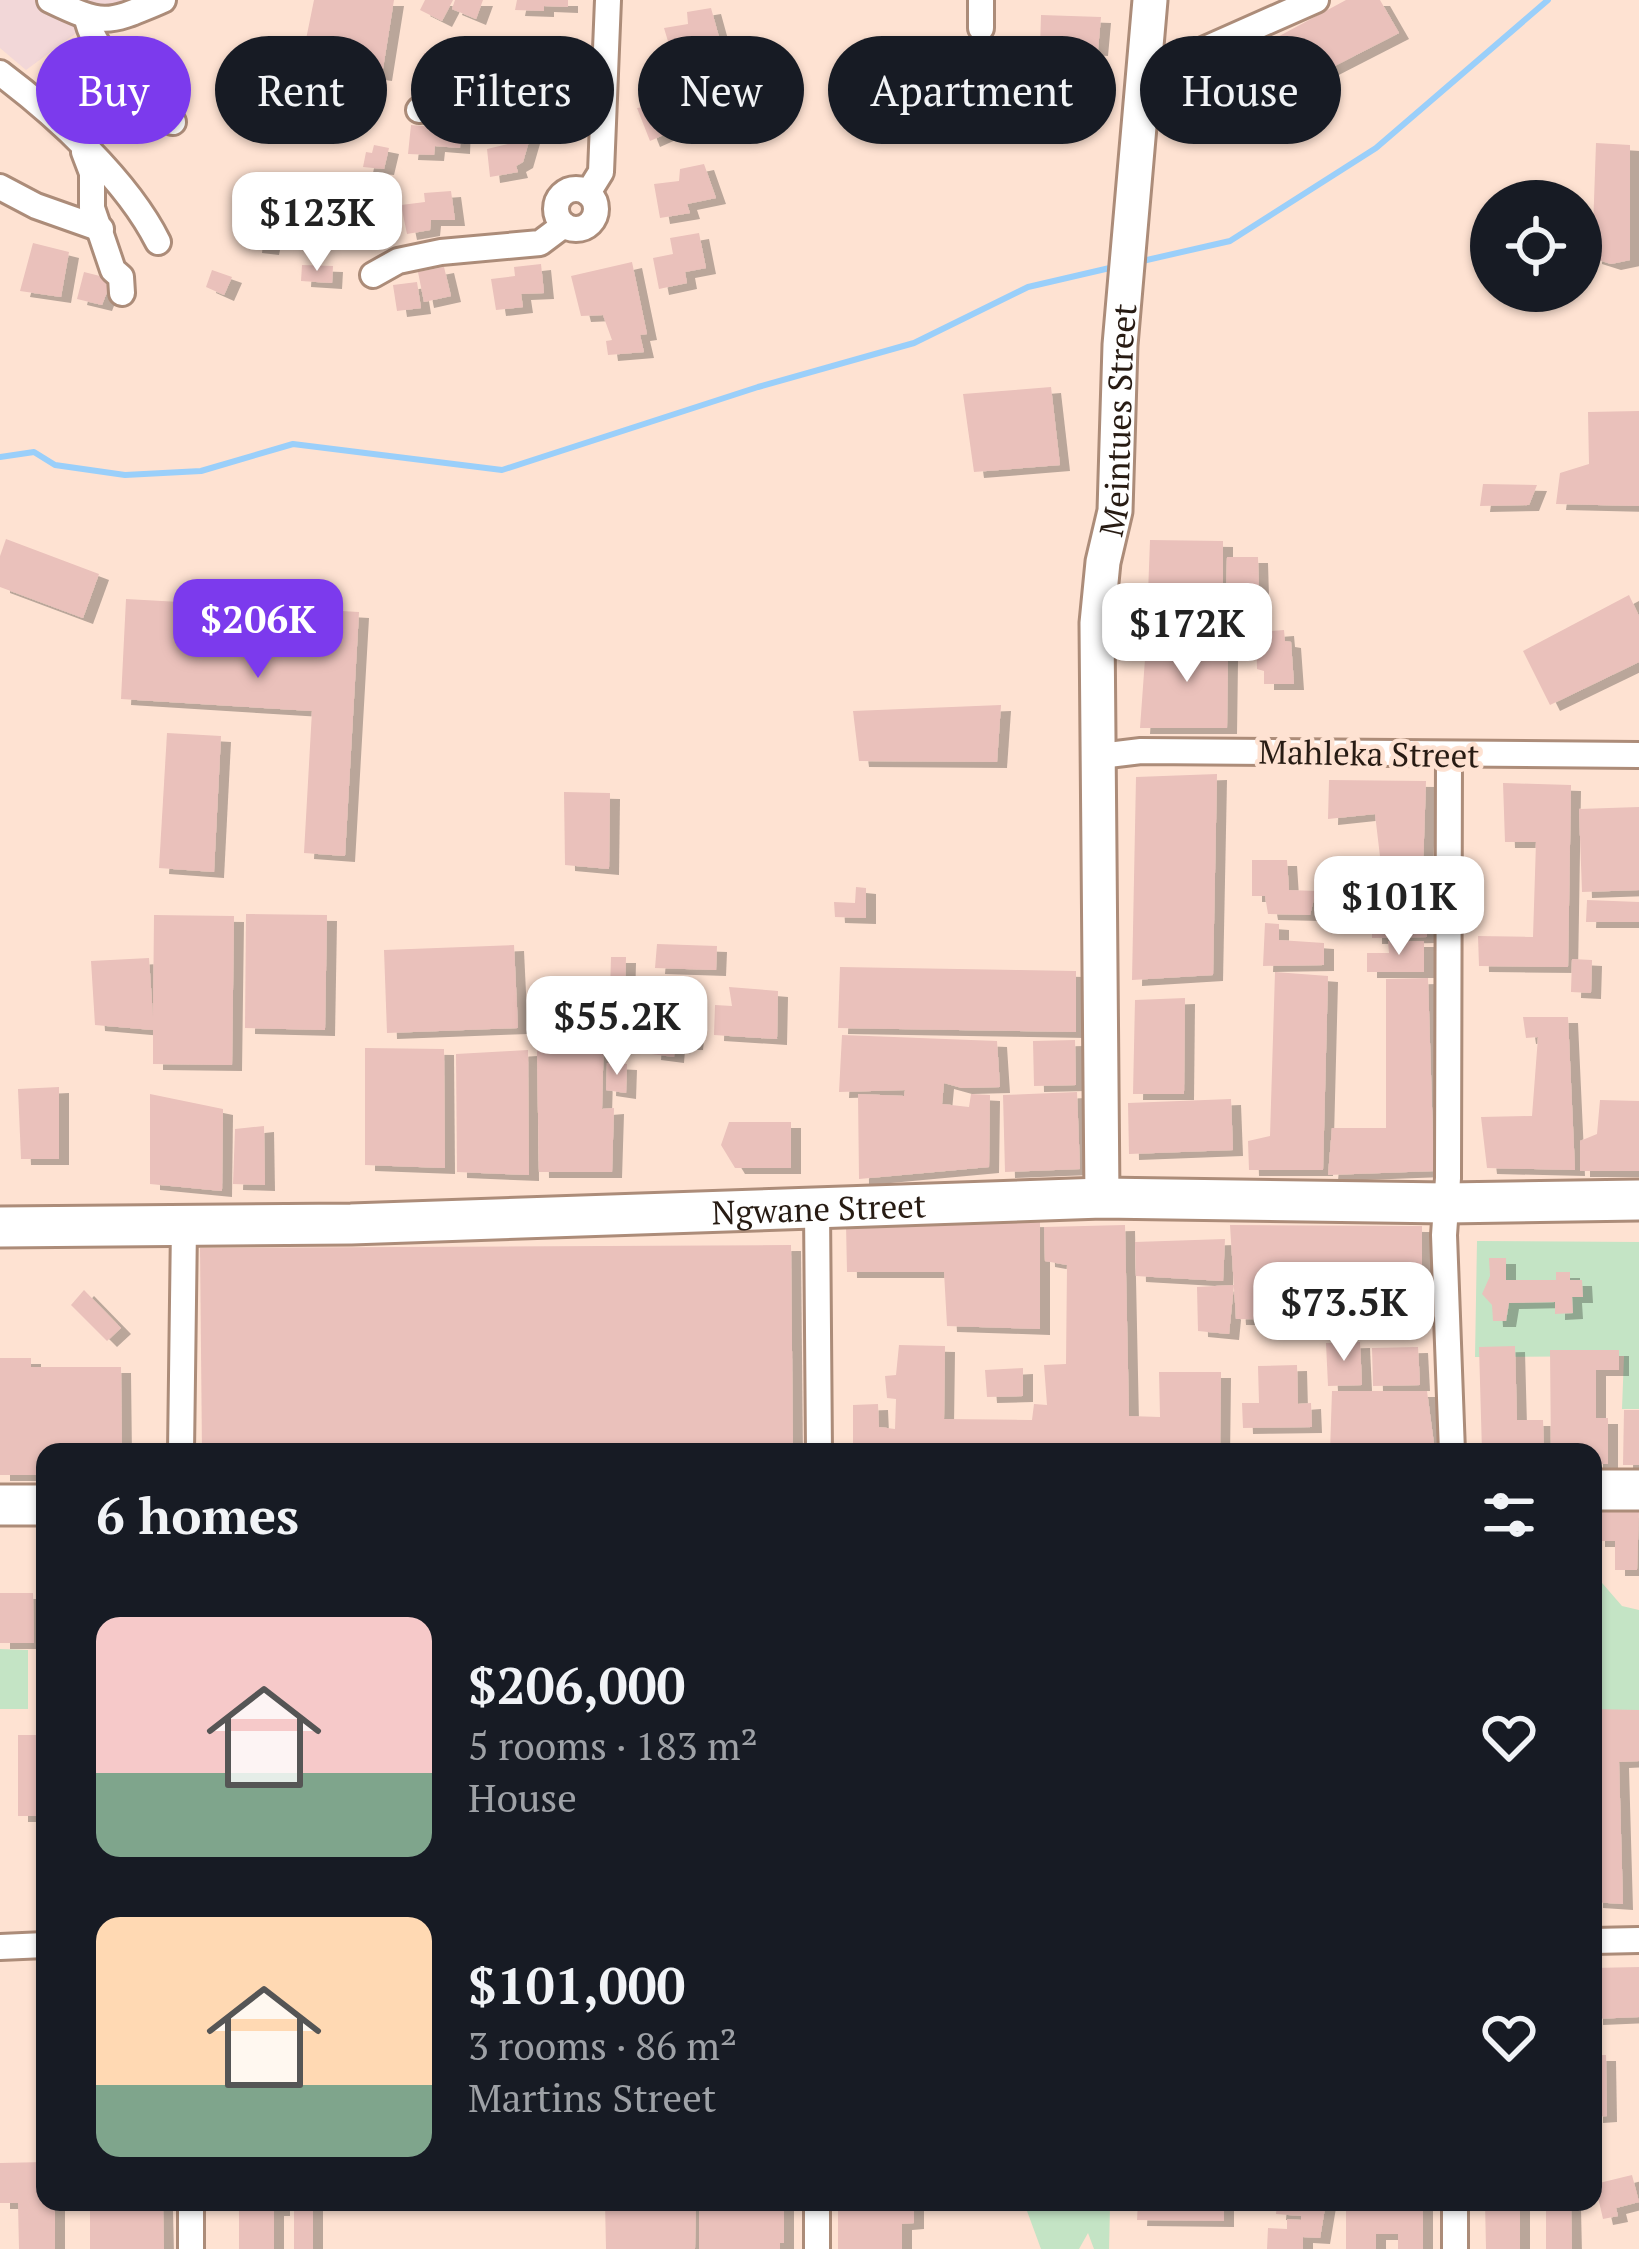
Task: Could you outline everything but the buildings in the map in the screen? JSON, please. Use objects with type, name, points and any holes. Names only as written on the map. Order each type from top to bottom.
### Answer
[{"type":"main road","name":"Ngwane Street","points":[[0,1227],[351,1225],[1102,1198],[1447,1204],[1639,1200]]},
{"type":"main road","points":[[1602,1490],[1639,1490]]},
{"type":"main road","points":[[0,1505],[36,1505]]},
{"type":"street","points":[[50,0],[87,18],[112,21],[163,0]]},
{"type":"street","points":[[606,36],[608,0]]},
{"type":"street","points":[[981,0],[981,28]]},
{"type":"street","name":"Meintues Street","points":[[1102,1198],[1097,622],[1103,562],[1115,511],[1120,345],[1150,0]]},
{"type":"street","points":[[1139,119],[1185,58],[1316,0]]},
{"type":"street","points":[[87,18],[93,36]]},
{"type":"street","points":[[0,74],[36,106]]},
{"type":"street","points":[[78,144],[90,164],[92,208],[113,270],[122,277],[122,293]]},
{"type":"street","points":[[80,144],[146,217],[158,242]]},
{"type":"street","points":[[373,275],[398,261],[441,252],[540,243],[564,225],[557,217],[560,196],[578,189],[588,193],[601,172],[602,144]]},
{"type":"street","points":[[0,187],[101,229]]},
{"type":"street","name":"Mahleka Street","points":[[1100,756],[1141,751],[1639,755]]},
{"type":"street","points":[[1449,755],[1444,1235],[1452,1443]]},
{"type":"street","points":[[817,1209],[819,1443]]},
{"type":"street","points":[[181,1443],[184,1226]]},
{"type":"street","points":[[1602,1941],[1639,1940]]},
{"type":"street","points":[[0,1947],[36,1945]]},
{"type":"street","points":[[190,2211],[191,2249]]},
{"type":"street","points":[[817,2211],[817,2249]]},
{"type":"street","points":[[1455,2211],[1455,2249]]},
{"type":"shaded area","points":[[0,0],[137,0],[98,17],[72,36],[36,36],[36,63],[26,70],[0,48]]},
{"type":"green space","points":[[1477,1241],[1639,1242],[1639,1409],[1622,1409],[1624,1356],[1475,1357]]},
{"type":"green space","points":[[1602,1583],[1622,1606],[1639,1610],[1639,1717],[1602,1716]]},
{"type":"green space","points":[[0,1649],[28,1650],[28,1709],[0,1709]]},
{"type":"green space","points":[[1027,2211],[1110,2211],[1109,2249],[1094,2249],[1088,2233],[1079,2249],[1041,2249]]},
{"type":"waterway","points":[[1138,262],[1230,241],[1376,148],[1548,0]]},
{"type":"waterway","points":[[0,457],[34,452],[55,465],[125,475],[201,471],[293,444],[502,470],[758,387],[914,343],[1028,287],[1114,267]]}]
